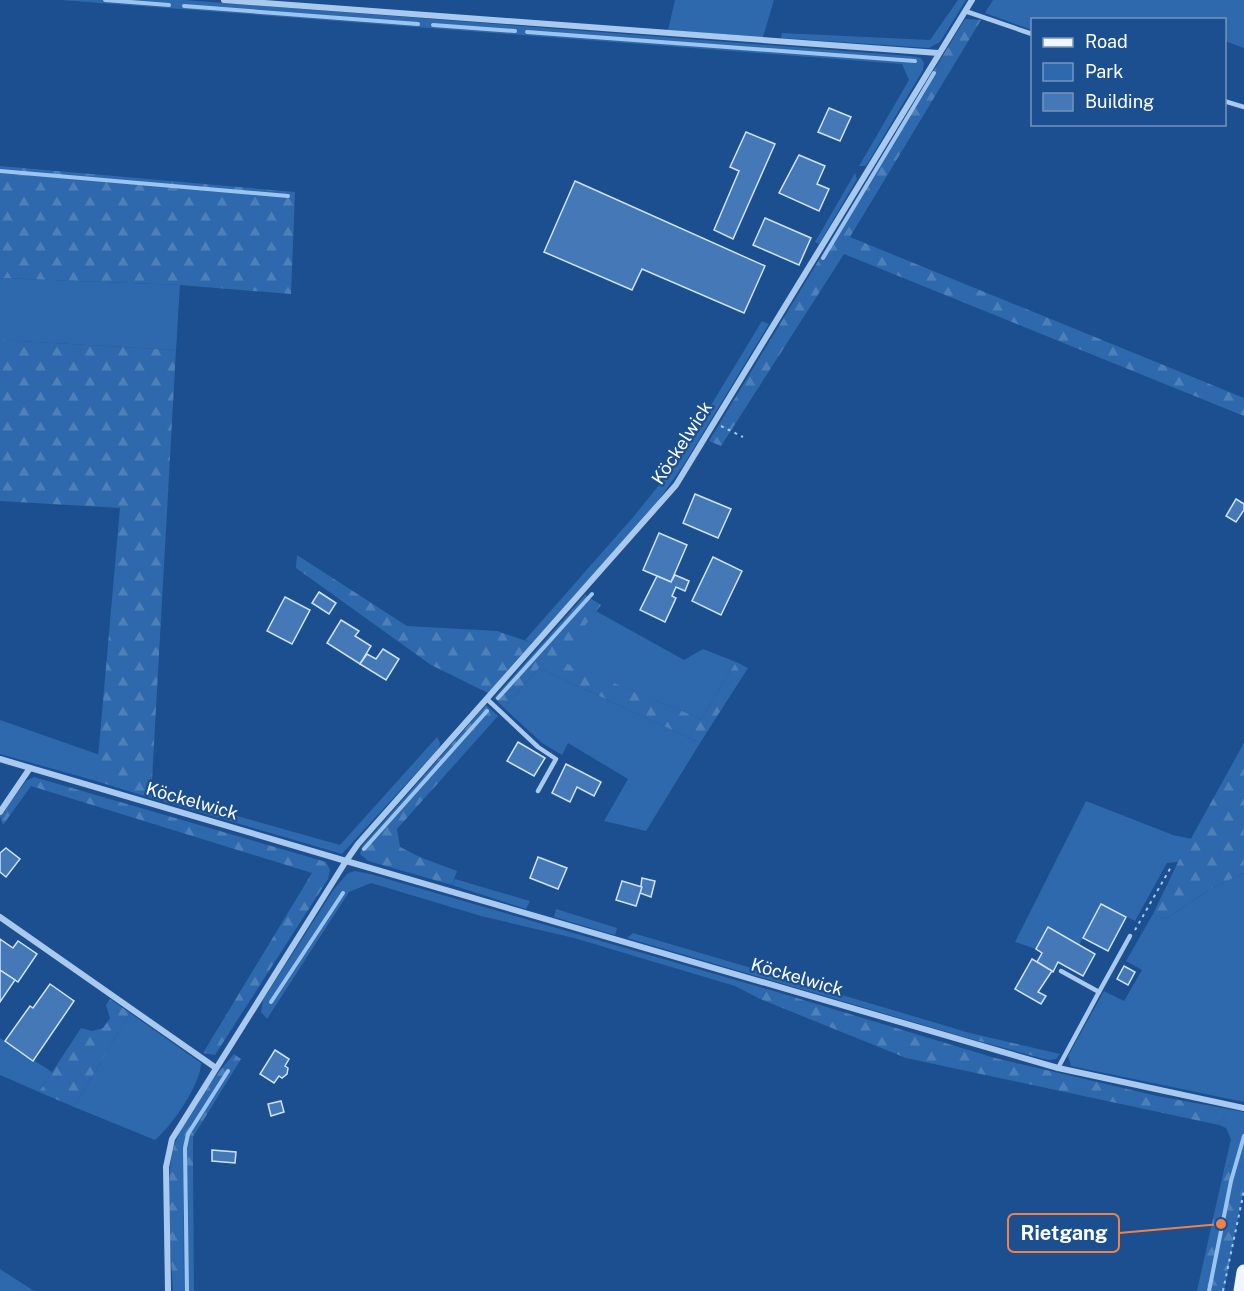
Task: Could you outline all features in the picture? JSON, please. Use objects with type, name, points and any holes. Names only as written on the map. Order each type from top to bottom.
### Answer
[{"type":"main road","points":[[1240,1291],[1244,1272]]},
{"type":"street","points":[[224,0],[938,53]]},
{"type":"street","name":"Köckelwick","points":[[168,1291],[166,1167],[169,1148],[180,1124],[358,844],[488,700],[676,485],[972,0]]},
{"type":"street","name":"Köckelwick","points":[[0,759],[1058,1068],[1244,1108]]},
{"type":"street","points":[[0,812],[30,768]]},
{"type":"street","points":[[0,917],[216,1068]]},
{"type":"lane","points":[[965,11],[1031,34]]},
{"type":"lane","points":[[1226,102],[1244,107]]},
{"type":"lane","points":[[488,700],[538,747],[556,759],[538,791]]},
{"type":"lane","points":[[1058,1068],[1130,936]]},
{"type":"lane","points":[[1061,971],[1100,992]]},
{"type":"path","points":[[714,423],[743,437]]},
{"type":"path","points":[[1130,936],[1139,926],[1171,867]]},
{"type":"path","points":[[1223,1291],[1244,1191]]},
{"type":"green space","points":[[61,0],[185,0],[910,56],[921,58],[924,63],[923,70],[866,166],[859,166],[909,80],[902,64]]},
{"type":"green space","points":[[675,0],[774,0],[763,37],[668,30]]},
{"type":"green space","points":[[958,0],[966,0],[940,42],[929,48],[781,38],[782,33],[930,40]]},
{"type":"green space","points":[[993,0],[1244,0],[1244,48],[1226,41],[1226,18],[1031,18],[1031,30],[985,13]]},
{"type":"green space","points":[[965,19],[981,20],[850,237],[1244,398],[1244,416],[844,254],[721,446],[709,441]]},
{"type":"green space","points":[[0,166],[295,192],[291,294],[180,285],[0,278]]},
{"type":"green space","points":[[855,173],[857,179],[819,244],[815,242]]},
{"type":"green space","points":[[0,278],[180,285],[176,350],[0,340]]},
{"type":"green space","points":[[762,321],[769,324],[683,466],[650,512],[532,643],[525,640],[635,515],[674,466]]},
{"type":"green space","points":[[0,340],[176,350],[151,798],[96,781],[120,508],[0,501]]},
{"type":"green space","points":[[297,555],[407,626],[497,631],[532,643],[488,693],[431,665],[296,568]]},
{"type":"green space","points":[[585,595],[601,605],[558,660],[701,719],[736,662],[748,668],[700,743],[539,668],[504,708],[494,698]]},
{"type":"green space","points":[[596,611],[684,660],[703,649],[736,662],[701,719],[557,660]]},
{"type":"green space","points":[[539,668],[700,743],[646,831],[604,821],[628,779],[568,743],[562,755],[542,743],[504,708]]},
{"type":"green space","points":[[486,705],[498,716],[397,829],[400,847],[457,871],[452,885],[368,861],[360,854],[362,846]]},
{"type":"green space","points":[[0,720],[100,755],[96,781],[0,754]]},
{"type":"green space","points":[[437,737],[440,743],[439,748],[342,854],[151,798],[152,792],[340,845]]},
{"type":"green space","points":[[1244,743],[1244,873],[1210,889],[1166,919],[1153,914],[1178,862]]},
{"type":"green space","points":[[34,777],[326,862],[330,870],[328,879],[215,1055],[203,1053],[312,873],[31,786],[3,825],[0,816],[26,781]]},
{"type":"green space","points":[[1086,801],[1173,835],[1193,839],[1178,862],[1167,863],[1135,921],[1101,904],[1079,945],[1048,928],[1036,949],[1015,942]]},
{"type":"green space","points":[[355,871],[767,989],[760,999],[735,986],[574,938],[481,916],[371,883],[349,892],[267,1019],[261,1012],[263,1000],[334,889],[348,873]]},
{"type":"green space","points":[[1244,873],[1244,1102],[1071,1066],[1068,1056],[1104,991],[1124,1001],[1142,970],[1126,961],[1153,914],[1166,919],[1210,889]]},
{"type":"green space","points":[[455,879],[530,901],[526,909],[452,885]]},
{"type":"green space","points":[[556,909],[617,928],[615,935],[554,917]]},
{"type":"green space","points":[[633,933],[970,1033],[968,1038],[627,938]]},
{"type":"green space","points":[[767,989],[995,1058],[1157,1096],[1228,1109],[1219,1125],[906,1058],[760,999]]},
{"type":"green space","points":[[110,999],[130,1013],[74,1107],[39,1092],[81,1028],[92,1031],[103,1028],[110,1018],[106,1005]]},
{"type":"green space","points":[[130,1013],[201,1063],[200,1072],[191,1093],[169,1125],[155,1140],[74,1107]]},
{"type":"green space","points":[[970,1033],[1060,1054],[1056,1059],[1048,1060],[968,1038]]},
{"type":"green space","points":[[0,1038],[52,1072],[39,1092],[0,1075]]},
{"type":"green space","points":[[234,1054],[241,1059],[193,1137],[193,1167],[183,1167],[184,1291],[173,1291],[169,1194],[175,1143],[201,1096]]},
{"type":"green space","points":[[1228,1109],[1244,1112],[1244,1167],[1225,1165],[1231,1139],[1226,1128],[1219,1125]]},
{"type":"green space","points":[[1225,1165],[1244,1167],[1244,1187],[1224,1291],[1197,1291]]},
{"type":"green space","points":[[183,1167],[193,1167],[194,1291],[184,1291]]},
{"type":"green space","points":[[0,1269],[34,1291],[0,1291]]},
{"type":"building","points":[[829,108],[851,117],[840,141],[818,132]]},
{"type":"building","points":[[746,132],[775,144],[733,239],[714,230],[739,171],[730,167]]},
{"type":"building","points":[[799,155],[825,166],[817,184],[829,189],[819,211],[779,193]]},
{"type":"building","points":[[575,181],[765,266],[744,313],[642,269],[632,290],[544,252]]},
{"type":"building","points":[[765,218],[811,238],[799,265],[753,245]]},
{"type":"building","points":[[695,494],[731,509],[718,538],[683,523]]},
{"type":"building","points":[[1236,499],[1244,504],[1244,510],[1236,522],[1226,516]]},
{"type":"building","points":[[659,533],[687,545],[671,582],[643,570]]},
{"type":"building","points":[[713,557],[742,571],[721,615],[692,601]]},
{"type":"building","points":[[675,575],[689,581],[685,591],[676,587],[672,596],[676,598],[665,622],[640,610],[657,576],[671,582]]},
{"type":"building","points":[[319,592],[336,603],[329,614],[312,603]]},
{"type":"building","points":[[285,597],[310,610],[292,644],[267,631]]},
{"type":"building","points":[[341,620],[359,631],[355,636],[371,646],[360,664],[327,643]]},
{"type":"building","points":[[383,649],[399,659],[386,680],[360,664],[367,654],[376,659]]},
{"type":"building","points":[[518,742],[545,758],[534,776],[507,761]]},
{"type":"building","points":[[566,764],[601,782],[594,796],[577,787],[570,802],[552,793]]},
{"type":"building","points":[[6,848],[20,859],[6,877],[0,872],[0,853]]},
{"type":"building","points":[[538,857],[567,868],[558,889],[530,878]]},
{"type":"building","points":[[642,878],[655,881],[651,897],[640,893]]},
{"type":"building","points":[[622,881],[642,887],[636,906],[616,900]]},
{"type":"building","points":[[1101,904],[1126,917],[1108,951],[1083,938]]},
{"type":"building","points":[[1048,927],[1095,954],[1083,976],[1058,962],[1053,972],[1037,962],[1042,953],[1036,949]]},
{"type":"building","points":[[0,939],[13,948],[18,941],[37,954],[18,982],[0,970]]},
{"type":"building","points":[[1032,959],[1052,971],[1038,992],[1046,996],[1041,1004],[1015,989]]},
{"type":"building","points":[[1124,966],[1135,972],[1128,985],[1117,979]]},
{"type":"building","points":[[0,970],[15,980],[0,1002]]},
{"type":"building","points":[[50,984],[74,1001],[33,1061],[5,1041],[30,1006],[33,1008]]},
{"type":"building","points":[[275,1050],[289,1059],[285,1066],[288,1068],[287,1074],[282,1078],[279,1076],[274,1083],[260,1074]]},
{"type":"building","points":[[281,1101],[284,1112],[271,1116],[268,1104]]},
{"type":"building","points":[[212,1150],[236,1152],[235,1163],[212,1161]]},
{"type":"waterway","points":[[105,0],[169,5]]},
{"type":"waterway","points":[[184,6],[418,24]]},
{"type":"waterway","points":[[433,25],[515,31]]},
{"type":"waterway","points":[[527,32],[915,61]]},
{"type":"waterway","points":[[823,258],[934,73]]},
{"type":"waterway","points":[[0,171],[288,196]]},
{"type":"waterway","points":[[498,698],[592,594]]},
{"type":"waterway","points":[[364,849],[487,711]]},
{"type":"waterway","points":[[271,1002],[343,893]]},
{"type":"waterway","points":[[187,1291],[185,1148],[188,1134],[228,1071]]},
{"type":"waterway","points":[[1209,1291],[1231,1181],[1244,1136]]},
{"type":"place","name":"Rietgang","points":[[1221,1224]]}]
